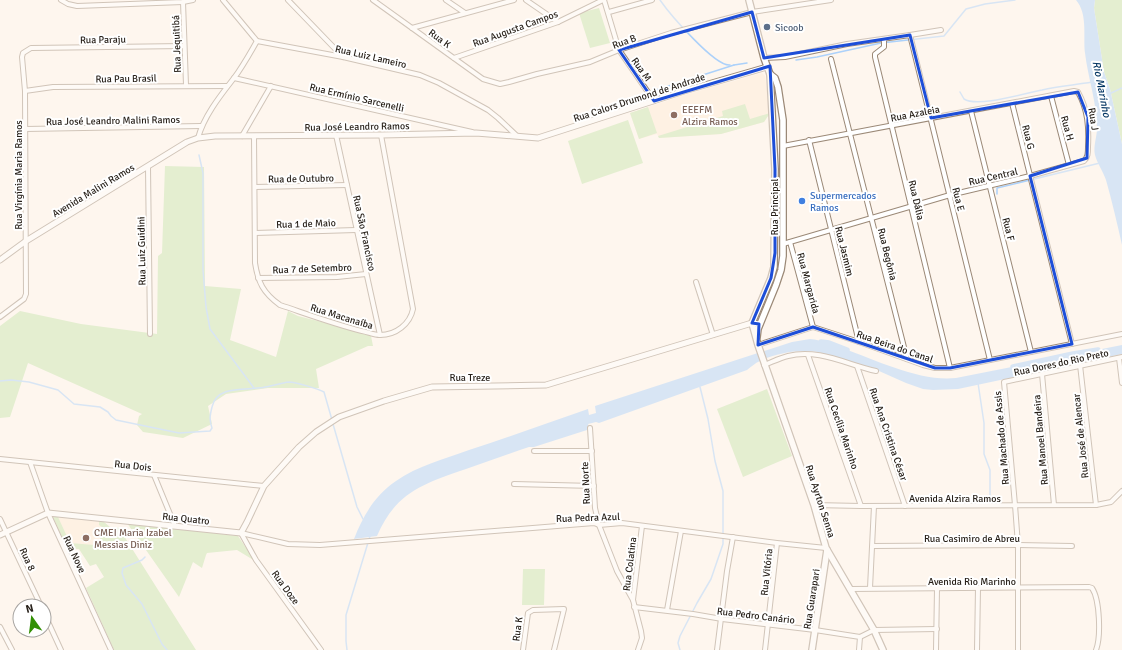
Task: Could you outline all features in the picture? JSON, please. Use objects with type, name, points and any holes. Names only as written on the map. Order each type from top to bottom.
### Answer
[{"type":"main road","name":"Rua Principal","points":[[749,0],[770,74],[776,169],[774,267],[771,278],[752,323]]},
{"type":"main road","name":"Rua Principal","points":[[758,344],[760,324],[781,270],[784,244],[783,120],[778,87],[775,78],[770,74]]},
{"type":"main road","points":[[752,323],[758,344]]},
{"type":"main road","name":"Rua Ayrton Senna","points":[[758,344],[814,505],[827,549],[874,630],[883,650]]},
{"type":"main road","name":"Rua Guarapari","points":[[812,650],[827,549]]},
{"type":"street","points":[[61,0],[68,4],[77,6],[183,2],[193,0]]},
{"type":"street","points":[[198,138],[201,126],[257,41],[224,0]]},
{"type":"street","points":[[288,0],[343,57]]},
{"type":"street","name":"Rua K","points":[[373,0],[483,79],[500,84]]},
{"type":"street","points":[[446,0],[465,13]]},
{"type":"street","points":[[412,28],[514,0]]},
{"type":"street","points":[[526,0],[558,22]]},
{"type":"street","name":"Rua Augusta Campos","points":[[454,58],[558,22],[604,0]]},
{"type":"street","name":"Rua M","points":[[604,0],[609,12],[619,50],[654,101]]},
{"type":"street","points":[[609,12],[652,0]]},
{"type":"street","points":[[752,12],[832,0]]},
{"type":"street","name":"Rua Jequitibá","points":[[183,2],[186,85]]},
{"type":"street","name":"Rua B","points":[[500,84],[590,62],[619,50],[671,33],[752,12]]},
{"type":"street","points":[[766,62],[847,44],[911,38],[941,30]]},
{"type":"street","name":"Rua E","points":[[911,38],[990,360]]},
{"type":"street","name":"Rua Luiz Lameiro","points":[[257,41],[343,57],[420,75],[488,110],[517,136]]},
{"type":"street","name":"Rua Dália","points":[[884,41],[883,48],[875,54],[875,57],[950,368]]},
{"type":"street","name":"Rua Paraju","points":[[23,53],[31,48],[184,46]]},
{"type":"street","name":"Rua Virgínia Maria Ramos","points":[[0,317],[26,296],[25,91],[23,53]]},
{"type":"street","name":"Rua Begônia","points":[[831,59],[870,218],[907,359]]},
{"type":"street","name":"Rua Calors Drumond de Andrade","points":[[517,136],[532,138],[548,136],[766,62]]},
{"type":"street","name":"Rua Ermínio Sarcenelli","points":[[234,78],[476,133]]},
{"type":"street","name":"Rua Pau Brasil","points":[[25,91],[53,87],[186,85],[228,86]]},
{"type":"street","points":[[242,136],[271,86]]},
{"type":"street","name":"Rua J","points":[[1051,96],[1074,91],[1078,92],[1088,117],[1089,134],[1087,158],[1084,161],[1069,165]]},
{"type":"street","name":"Rua Azaleia","points":[[783,146],[1051,96]]},
{"type":"street","name":"Rua H","points":[[1051,96],[1069,165]]},
{"type":"street","name":"Rua G","points":[[1012,103],[1072,344]]},
{"type":"street","name":"Rua F","points":[[971,110],[1031,352]]},
{"type":"street","name":"Rua José Leandro Malini Ramos","points":[[25,129],[201,126]]},
{"type":"street","name":"Rua José Leandro Ramos","points":[[198,138],[215,136],[476,133],[517,136]]},
{"type":"street","name":"Rua São Francisco","points":[[336,135],[380,335]]},
{"type":"street","name":"Rua Macanaíba","points":[[254,136],[256,187],[255,262],[258,278],[267,295],[280,305],[350,328],[380,335],[390,334],[401,328],[408,322],[412,315],[413,309],[381,135]]},
{"type":"street","name":"Avenida Malini Ramos","points":[[0,260],[26,241],[187,142],[198,138]]},
{"type":"street","name":"Rua Jasmim","points":[[809,140],[859,342]]},
{"type":"street","name":"Rua Central","points":[[784,244],[832,231],[910,206],[1069,165]]},
{"type":"street","name":"Rua Luiz Guidini","points":[[148,167],[150,334]]},
{"type":"street","name":"Rua de Outubro","points":[[256,187],[347,185]]},
{"type":"street","name":"Rua 1 de Maio","points":[[255,233],[356,230]]},
{"type":"street","name":"Rua Margarida","points":[[790,242],[813,327]]},
{"type":"street","name":"Rua 7 de Setembro","points":[[258,278],[337,277],[366,274]]},
{"type":"street","points":[[696,282],[713,335]]},
{"type":"street","points":[[752,323],[760,324]]},
{"type":"street","name":"Rua Treze","points":[[241,533],[264,486],[299,447],[316,432],[339,417],[384,401],[432,387],[546,385],[752,323]]},
{"type":"street","points":[[758,344],[813,327]]},
{"type":"street","name":"Rua Beira do Canal","points":[[813,327],[934,368],[950,368],[1122,334]]},
{"type":"street","points":[[764,363],[787,356],[808,354],[834,358],[876,371]]},
{"type":"street","name":"Rua Cecília Marinho","points":[[808,354],[861,506]]},
{"type":"street","points":[[1121,357],[1122,383]]},
{"type":"street","name":"Rua Dores do Rio Preto","points":[[1004,382],[1121,357]]},
{"type":"street","name":"Rua José de Alencar","points":[[1080,365],[1096,505]]},
{"type":"street","name":"Rua Ana Cristina César","points":[[857,366],[905,506]]},
{"type":"street","name":"Rua Manoel Bandeira","points":[[1042,374],[1054,505]]},
{"type":"street","name":"Rua Machado de Assis","points":[[1004,382],[1016,505],[1019,588],[1018,650]]},
{"type":"street","name":"Rua Norte","points":[[590,428],[595,508],[599,524],[617,571],[633,600]]},
{"type":"street","points":[[534,451],[592,451]]},
{"type":"street","name":"Rua Dois","points":[[0,459],[264,486]]},
{"type":"street","name":"Rua Nove","points":[[30,462],[48,513],[111,650]]},
{"type":"street","points":[[154,475],[175,526]]},
{"type":"street","points":[[514,484],[594,486]]},
{"type":"street","name":"Avenida Alzira Ramos","points":[[814,505],[1096,505],[1111,502],[1122,491]]},
{"type":"street","points":[[870,588],[874,506]]},
{"type":"street","points":[[0,535],[48,513]]},
{"type":"street","name":"Rua Quatro","points":[[48,513],[241,533],[288,544],[320,545],[373,542]]},
{"type":"street","name":"Rua 8","points":[[0,519],[37,598]]},
{"type":"street","name":"Rua Pedra Azul","points":[[373,542],[517,528],[594,523],[622,523],[827,549]]},
{"type":"street","name":"Rua Colatina","points":[[638,650],[642,638],[633,600],[642,526]]},
{"type":"street","points":[[667,610],[681,531]]},
{"type":"street","name":"Rua Doze","points":[[241,533],[256,560],[322,650]]},
{"type":"street","points":[[717,650],[733,537]]},
{"type":"street","name":"Rua Vitória","points":[[765,650],[777,543]]},
{"type":"street","name":"Rua Casimiro de Abreu","points":[[873,546],[1072,546]]},
{"type":"street","points":[[978,588],[978,650]]},
{"type":"street","name":"Avenida Rio Marinho","points":[[851,589],[1092,588],[1096,596],[1100,631],[1096,650]]},
{"type":"street","points":[[936,650],[937,589]]},
{"type":"street","name":"Rua Pedro Canário","points":[[634,607],[667,610],[722,619],[860,637]]},
{"type":"street","name":"Rua K","points":[[522,650],[526,615],[530,611],[564,609],[554,650]]},
{"type":"street","points":[[0,628],[12,650]]},
{"type":"street","points":[[859,650],[860,637],[874,630],[937,628]]},
{"type":"street","points":[[52,629],[62,650]]},
{"type":"highlighted area","points":[[752,12],[764,58],[910,35],[931,118],[1078,92],[1088,117],[1087,158],[1030,176],[1072,344],[950,368],[935,368],[813,327],[758,345],[759,324],[752,323],[771,278],[775,253],[775,169],[770,66],[654,101],[619,50]]},
{"type":"shaded area","points":[[762,73],[765,76],[770,113],[764,122],[721,134],[659,138],[657,134],[639,139],[630,113],[685,95]]},
{"type":"shaded area","name":"CMEI Maria Izabel Messias Diniz","points":[[53,517],[104,522],[108,552],[67,548]]},
{"type":"green space","points":[[1095,0],[1122,0],[1122,144],[1110,89],[1104,72],[1094,8]]},
{"type":"green space","points":[[599,8],[610,43],[590,48],[579,13]]},
{"type":"green space","points":[[745,104],[750,119],[770,113],[764,122],[721,134],[659,138],[658,136],[723,116],[722,111]]},
{"type":"green space","points":[[648,107],[657,133],[639,139],[630,113]]},
{"type":"green space","points":[[628,120],[643,163],[582,184],[568,141]]},
{"type":"green space","points":[[165,166],[204,167],[205,286],[241,289],[230,340],[276,357],[288,311],[298,316],[366,333],[371,336],[373,346],[368,346],[316,369],[319,388],[268,388],[226,394],[208,406],[212,424],[183,438],[143,432],[137,425],[139,416],[142,414],[28,363],[10,417],[0,418],[0,326],[20,311],[81,324],[157,334],[158,256],[162,253]]},
{"type":"green space","points":[[767,389],[792,456],[743,477],[717,409]]},
{"type":"green space","points":[[53,517],[58,517],[70,543],[99,544],[102,527],[99,525],[99,521],[104,522],[110,527],[119,528],[196,650],[114,650],[86,588],[104,577],[96,564],[90,566],[79,549],[67,548]]},
{"type":"green space","points":[[127,523],[238,536],[255,561],[237,550],[207,553],[202,568],[193,562],[179,597]]},
{"type":"green space","points":[[523,569],[545,569],[544,605],[522,605]]},
{"type":"water","name":"Rio Marinho","points":[[1076,0],[1095,0],[1094,8],[1104,72],[1110,89],[1122,144],[1122,245],[1106,180],[1095,155],[1094,148],[1097,128],[1096,109],[1086,62],[1084,18],[1080,6]]},
{"type":"water","points":[[810,339],[832,344],[900,370],[929,377],[943,378],[956,378],[1122,345],[1122,354],[958,389],[933,390],[923,389],[879,371],[818,352],[796,351],[781,354],[766,358],[747,370],[599,423],[596,422],[588,424],[590,428],[587,430],[534,447],[529,447],[424,485],[402,499],[393,509],[377,536],[354,539],[361,522],[376,499],[396,481],[422,467],[588,409],[589,415],[596,413],[595,406],[792,342]]},
{"type":"waterway","points":[[660,0],[682,27],[704,49],[714,58],[730,65]]},
{"type":"waterway","points":[[796,60],[881,43],[944,36],[966,9],[985,4],[1015,0]]},
{"type":"waterway","points":[[734,65],[747,63]]},
{"type":"waterway","points":[[582,117],[614,107],[628,99],[734,65]]},
{"type":"waterway","name":"Rio Marinho","points":[[960,92],[964,99],[980,102],[1002,99],[1055,87],[1092,82]]},
{"type":"waterway","name":"Rio Marinho","points":[[1109,94],[1122,88]]},
{"type":"waterway","points":[[199,155],[203,173],[203,270],[206,307],[210,329],[254,388]]},
{"type":"waterway","points":[[997,194],[997,188],[1100,163]]},
{"type":"waterway","points":[[821,342],[829,343],[847,350]]},
{"type":"waterway","points":[[1013,367],[1098,350]]},
{"type":"waterway","points":[[0,381],[11,380],[29,382],[58,390],[74,404],[100,407],[116,420],[179,433],[210,431],[212,428],[210,422],[212,407],[215,400],[226,392],[268,387],[286,382],[292,382],[324,392],[332,420]]},
{"type":"waterway","points":[[978,383],[984,423],[984,454],[990,470],[990,502]]},
{"type":"waterway","points":[[680,650],[678,643],[680,636],[711,579],[723,544],[723,491],[715,461],[708,419],[700,387]]},
{"type":"waterway","points":[[333,424],[357,507],[363,519]]},
{"type":"waterway","points":[[347,650],[346,615],[370,536]]},
{"type":"waterway","points":[[145,557],[142,560],[123,568],[122,573],[126,585],[142,604],[162,644],[167,650]]},
{"type":"place","name":"Sicoob","points":[[767,27]]},
{"type":"place","name":"EEEFM Alzira Ramos","points":[[674,115]]},
{"type":"place","name":"Supermercados Ramos","points":[[802,201]]},
{"type":"place","name":"CMEI Maria Izabel Messias Diniz","points":[[86,538]]}]
